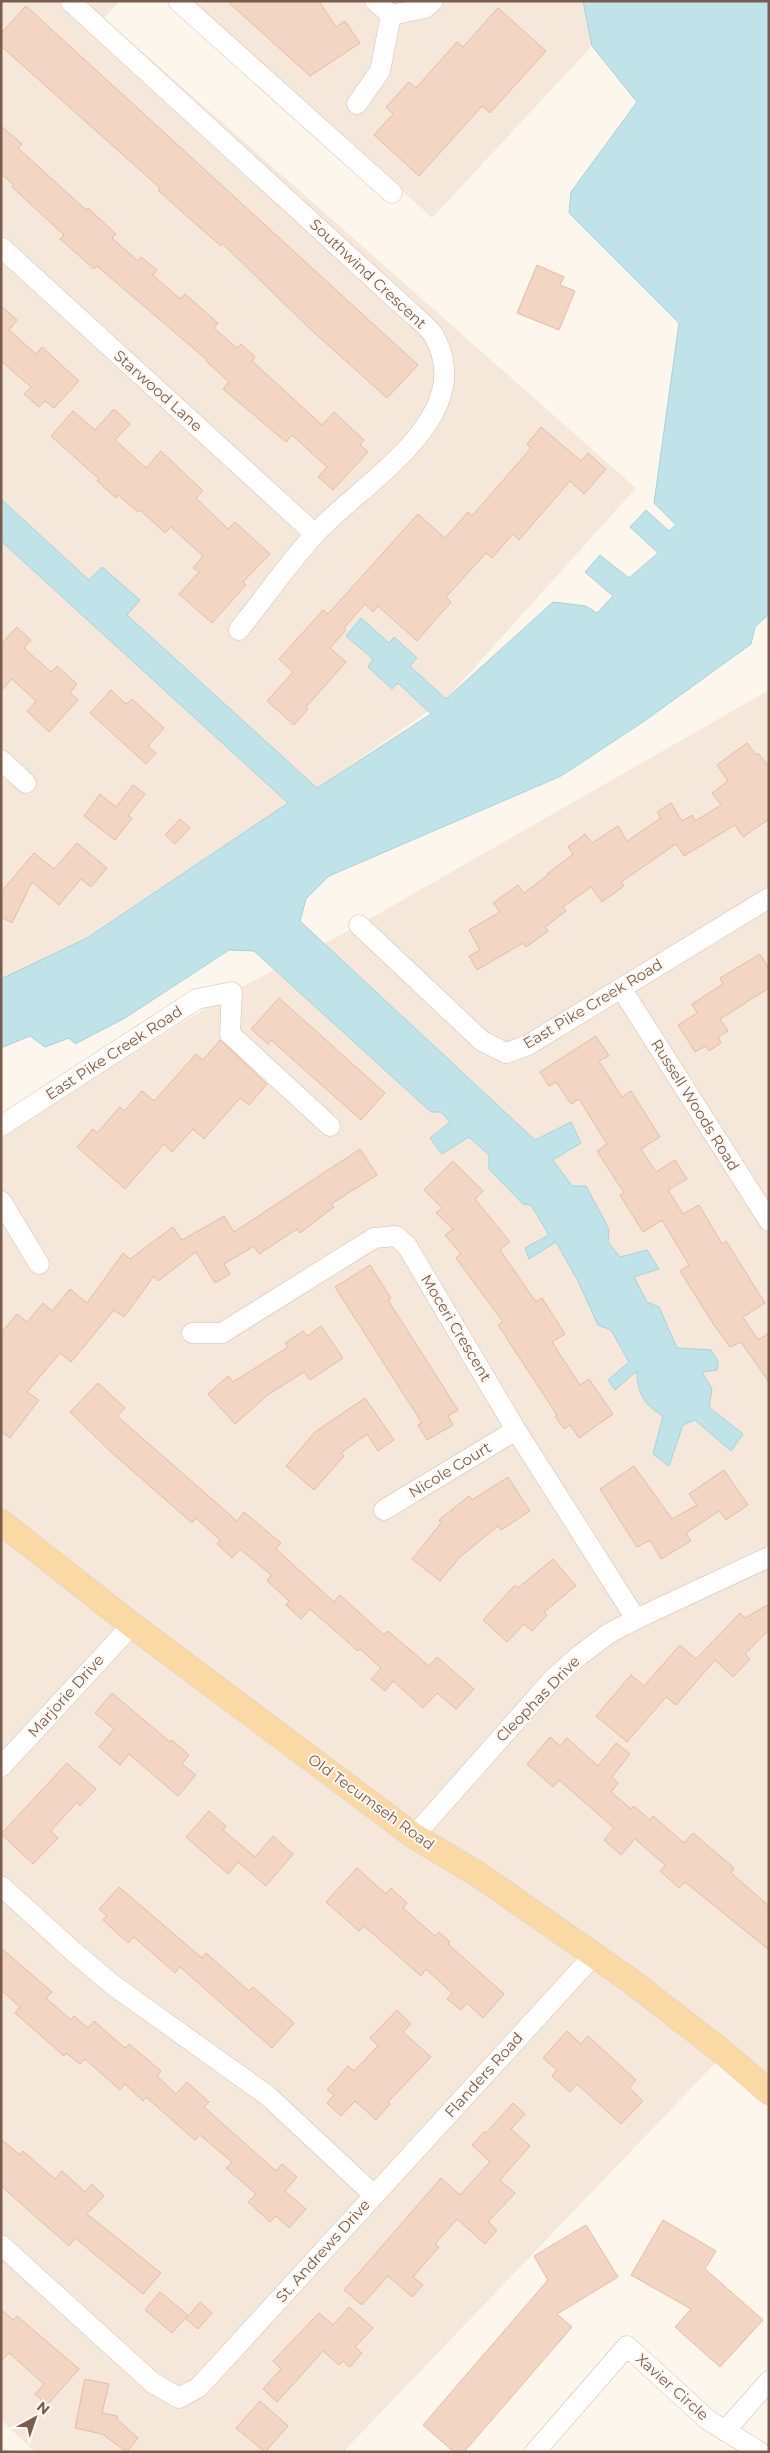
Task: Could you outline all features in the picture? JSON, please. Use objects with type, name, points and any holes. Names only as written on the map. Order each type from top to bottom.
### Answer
[{"type":"main road","name":"Old Tecumseh Road","points":[[1,1522],[132,1625],[414,1836],[479,1875],[594,1955],[725,2054],[769,2092]]},
{"type":"street","name":"Southwind Crescent","points":[[70,1],[434,335],[443,358],[444,387],[436,410],[404,453],[315,534],[239,630]]},
{"type":"street","points":[[178,1],[392,193]]},
{"type":"street","points":[[375,1],[391,15]]},
{"type":"street","points":[[391,15],[425,8],[433,1]]},
{"type":"street","points":[[357,104],[380,71],[391,15]]},
{"type":"street","name":"Starwood Lane","points":[[1,248],[315,534]]},
{"type":"street","points":[[1,760],[26,783]]},
{"type":"street","name":"East Pike Creek Road","points":[[359,925],[482,1041],[506,1053],[528,1046],[769,898]]},
{"type":"street","name":"Russell Woods Road","points":[[621,988],[769,1221]]},
{"type":"street","name":"East Pike Creek Road","points":[[1,1126],[197,999],[232,992],[230,1034],[330,1126]]},
{"type":"street","points":[[1,1201],[39,1264]]},
{"type":"street","name":"Moceri Crescent","points":[[192,1333],[222,1333],[374,1238],[396,1236],[407,1246],[516,1430],[636,1619]]},
{"type":"street","name":"Nicole Court","points":[[384,1510],[516,1430]]},
{"type":"street","name":"Cleophas Drive","points":[[414,1836],[553,1679],[580,1655],[608,1634],[636,1619],[769,1557]]},
{"type":"street","name":"Marjorie Drive","points":[[1,1767],[132,1625]]},
{"type":"street","name":"St. Andrews Drive","points":[[1,1886],[74,1953],[113,1985],[268,2096],[374,2195],[199,2387],[179,2398],[152,2383],[1,2245]]},
{"type":"street","name":"Flanders Road","points":[[374,2195],[594,1955]]},
{"type":"street","name":"Xavier Circle","points":[[534,2452],[627,2346],[708,2420],[760,2452]]},
{"type":"street","points":[[725,2431],[769,2381]]},
{"type":"shaded area","points":[[1,1],[120,1],[104,18],[636,488],[446,699],[317,788],[288,803],[87,938],[1,980]]},
{"type":"shaded area","points":[[193,1],[583,1],[592,46],[432,218]]},
{"type":"shaded area","points":[[769,690],[769,2091],[724,2054],[343,2452],[35,2452],[1,2420],[1,1135],[232,992],[359,925]]},
{"type":"water","points":[[583,1],[769,1],[769,614],[755,627],[751,644],[643,722],[561,776],[329,876],[306,899],[300,921],[535,1140],[571,1122],[581,1143],[553,1160],[572,1186],[586,1186],[609,1229],[608,1242],[620,1257],[647,1250],[659,1269],[634,1277],[647,1302],[659,1307],[677,1348],[711,1350],[718,1361],[717,1370],[702,1372],[712,1389],[709,1407],[743,1434],[731,1451],[695,1420],[683,1425],[669,1466],[653,1454],[663,1416],[646,1402],[640,1392],[637,1371],[615,1390],[608,1380],[629,1362],[611,1330],[598,1325],[578,1281],[556,1242],[529,1259],[525,1248],[549,1235],[531,1205],[523,1204],[489,1169],[489,1155],[469,1137],[442,1154],[430,1138],[450,1122],[441,1112],[431,1112],[254,951],[229,950],[125,1018],[75,1044],[69,1038],[45,1047],[30,1036],[1,1048],[1,979],[87,938],[288,803],[1,541],[1,499],[89,580],[102,567],[140,600],[127,615],[317,788],[431,714],[398,683],[392,689],[368,667],[373,659],[346,636],[361,618],[389,643],[394,637],[417,658],[410,666],[446,699],[553,602],[586,606],[597,613],[613,596],[585,572],[600,555],[629,578],[658,553],[630,527],[646,510],[669,531],[676,525],[654,503],[679,323],[569,213],[571,192],[637,102],[592,46]]},
{"type":"building","points":[[227,1],[319,1],[336,27],[345,21],[360,43],[310,76]]},
{"type":"building","points":[[26,6],[418,365],[387,398],[309,328],[223,244],[221,246],[182,212],[158,190],[160,188],[1,46],[1,33]]},
{"type":"building","points":[[498,8],[546,51],[490,113],[482,106],[419,176],[374,135],[393,114],[386,107],[409,82],[416,88],[457,42],[463,47]]},
{"type":"building","points":[[1,126],[22,144],[18,148],[86,210],[88,208],[116,234],[112,238],[138,261],[141,257],[157,270],[153,275],[180,299],[185,294],[218,323],[214,328],[237,348],[241,344],[255,357],[252,361],[322,425],[334,412],[364,440],[360,445],[368,452],[333,490],[318,477],[327,467],[292,435],[286,442],[223,389],[229,382],[207,360],[97,266],[94,269],[60,239],[64,235],[12,187],[14,185],[1,174]]},
{"type":"building","points":[[537,265],[564,277],[560,285],[575,291],[559,330],[517,313]]},
{"type":"building","points":[[1,306],[17,320],[9,330],[36,354],[42,347],[79,381],[54,408],[45,401],[39,407],[24,394],[31,387],[1,361]]},
{"type":"building","points":[[114,409],[130,424],[115,440],[146,468],[161,451],[203,491],[196,498],[228,529],[235,522],[270,554],[243,582],[246,585],[212,623],[179,594],[199,572],[193,568],[203,556],[171,527],[165,533],[140,510],[138,512],[118,495],[116,498],[97,481],[99,479],[51,436],[73,411],[95,430]]},
{"type":"building","points":[[541,427],[581,461],[588,453],[606,469],[584,494],[570,481],[519,540],[513,534],[492,558],[486,553],[446,597],[451,602],[417,641],[378,606],[373,612],[365,604],[330,648],[346,662],[306,707],[308,709],[294,725],[267,701],[293,672],[279,659],[323,610],[328,614],[418,514],[445,538],[468,512],[472,516],[531,448],[527,444]]},
{"type":"building","points":[[17,627],[31,640],[24,648],[51,672],[57,666],[77,684],[70,693],[78,700],[49,732],[27,711],[36,701],[12,679],[1,691],[1,644]]},
{"type":"building","points":[[111,690],[126,704],[132,699],[164,728],[148,746],[156,753],[146,764],[90,713]]},
{"type":"building","points":[[747,743],[769,767],[769,819],[743,837],[735,825],[684,856],[676,844],[621,882],[624,886],[602,902],[591,887],[563,907],[566,911],[545,927],[548,931],[526,947],[523,943],[477,970],[469,956],[480,950],[469,930],[500,912],[493,903],[518,885],[524,893],[548,875],[573,854],[568,847],[585,834],[592,843],[618,826],[627,841],[661,818],[657,812],[671,803],[682,821],[692,815],[695,821],[721,805],[712,793],[728,781],[717,765]]},
{"type":"building","points":[[133,785],[145,794],[128,816],[132,818],[115,840],[84,816],[100,794],[116,807]]},
{"type":"building","points":[[180,819],[190,828],[175,844],[165,835]]},
{"type":"building","points":[[77,843],[107,868],[91,887],[81,879],[59,905],[32,882],[12,923],[1,917],[1,892],[34,853],[54,869]]},
{"type":"building","points":[[760,954],[769,969],[769,988],[720,1019],[728,1031],[718,1037],[721,1043],[709,1051],[706,1046],[695,1052],[678,1025],[697,1013],[692,1004],[723,984],[720,978]]},
{"type":"building","points":[[279,998],[385,1093],[361,1120],[271,1040],[268,1044],[251,1029]]},
{"type":"building","points":[[596,1036],[609,1056],[599,1061],[622,1097],[631,1091],[660,1137],[641,1149],[656,1172],[675,1160],[687,1179],[668,1190],[683,1214],[699,1205],[722,1244],[726,1241],[765,1303],[743,1317],[758,1340],[769,1333],[769,1382],[741,1342],[730,1347],[714,1325],[680,1271],[689,1265],[662,1220],[643,1232],[620,1195],[624,1193],[597,1151],[607,1144],[579,1099],[571,1104],[556,1082],[549,1086],[540,1072]]},
{"type":"building","points":[[220,1040],[267,1084],[249,1105],[240,1098],[204,1139],[193,1129],[172,1152],[164,1144],[125,1189],[77,1147],[93,1129],[97,1133],[120,1107],[124,1111],[142,1091],[154,1101],[196,1054],[203,1060]]},
{"type":"building","points":[[360,1149],[377,1175],[331,1204],[334,1207],[300,1233],[297,1229],[259,1254],[254,1246],[224,1264],[230,1274],[215,1283],[196,1252],[158,1281],[154,1276],[124,1317],[114,1310],[71,1362],[60,1353],[27,1392],[39,1400],[10,1438],[1,1432],[1,1333],[17,1314],[27,1322],[43,1303],[52,1311],[70,1289],[87,1303],[123,1253],[130,1259],[173,1227],[182,1240],[224,1216],[234,1232]]},
{"type":"building","points":[[453,1161],[483,1191],[475,1199],[510,1242],[500,1250],[536,1302],[542,1298],[565,1334],[552,1342],[580,1385],[589,1379],[613,1414],[579,1438],[570,1425],[564,1429],[555,1416],[557,1415],[498,1325],[503,1322],[456,1258],[461,1254],[445,1235],[453,1229],[436,1213],[442,1208],[424,1190]]},
{"type":"building","points":[[370,1265],[391,1298],[388,1300],[458,1410],[448,1416],[453,1425],[427,1440],[418,1425],[422,1423],[335,1287]]},
{"type":"building","points":[[321,1326],[343,1358],[310,1380],[304,1372],[269,1394],[235,1424],[208,1394],[228,1376],[233,1382],[288,1347],[285,1343],[303,1331],[307,1336]]},
{"type":"building","points":[[98,1383],[125,1408],[117,1416],[237,1521],[244,1512],[281,1543],[276,1549],[334,1602],[340,1595],[384,1635],[388,1631],[429,1666],[437,1657],[474,1689],[456,1709],[437,1693],[423,1708],[393,1681],[385,1691],[371,1679],[381,1668],[360,1649],[358,1651],[310,1609],[301,1619],[286,1605],[289,1601],[267,1581],[271,1575],[240,1549],[232,1558],[217,1544],[220,1540],[196,1518],[192,1523],[111,1452],[70,1412]]},
{"type":"building","points":[[365,1398],[394,1440],[378,1451],[367,1434],[341,1453],[344,1456],[314,1490],[286,1466],[315,1432]]},
{"type":"building","points":[[634,1466],[672,1519],[697,1505],[689,1494],[724,1470],[748,1505],[726,1520],[719,1511],[686,1533],[691,1541],[661,1559],[650,1540],[637,1547],[600,1489]]},
{"type":"building","points":[[508,1477],[530,1511],[501,1530],[498,1526],[460,1557],[440,1581],[412,1559],[441,1523],[439,1520],[469,1496],[472,1500]]},
{"type":"building","points":[[553,1559],[576,1586],[544,1612],[547,1615],[532,1631],[524,1624],[507,1642],[483,1620],[515,1585],[518,1588]]},
{"type":"building","points":[[769,1604],[769,1630],[745,1654],[750,1659],[733,1677],[715,1660],[676,1705],[666,1697],[627,1742],[596,1716],[631,1675],[644,1686],[680,1645],[696,1659],[740,1613],[745,1618]]},
{"type":"building","points":[[112,1693],[170,1742],[172,1740],[189,1755],[182,1764],[196,1775],[178,1796],[129,1754],[120,1765],[99,1747],[114,1729],[95,1713]]},
{"type":"building","points":[[550,1737],[560,1746],[567,1738],[598,1766],[616,1743],[630,1754],[612,1777],[618,1783],[611,1792],[631,1809],[634,1806],[650,1820],[653,1816],[684,1843],[693,1833],[734,1868],[731,1873],[769,1906],[769,1950],[685,1882],[679,1888],[660,1871],[665,1865],[635,1839],[621,1855],[604,1840],[614,1828],[559,1780],[553,1787],[527,1764]]},
{"type":"building","points":[[67,1763],[96,1789],[80,1806],[77,1802],[51,1831],[58,1838],[33,1864],[1,1834]]},
{"type":"building","points":[[209,1811],[226,1826],[223,1830],[255,1857],[273,1836],[293,1854],[266,1886],[238,1862],[228,1874],[186,1837]]},
{"type":"building","points":[[357,1868],[386,1894],[391,1888],[407,1903],[403,1908],[435,1936],[439,1932],[450,1942],[448,1944],[504,1994],[483,2018],[467,2003],[461,2010],[447,1999],[452,1993],[426,1969],[421,1976],[364,1926],[359,1931],[326,1902]]},
{"type":"building","points":[[119,1887],[202,1958],[206,1953],[249,1991],[253,1987],[294,2023],[272,2048],[180,1967],[175,1973],[134,1937],[128,1943],[103,1920],[107,1916],[99,1909]]},
{"type":"building","points":[[1,1948],[52,1992],[46,1998],[71,2020],[74,2016],[88,2028],[94,2021],[125,2048],[129,2044],[161,2071],[157,2076],[176,2094],[187,2082],[209,2102],[204,2107],[276,2171],[282,2164],[297,2177],[285,2191],[306,2209],[289,2228],[276,2216],[270,2222],[248,2202],[256,2194],[226,2168],[232,2162],[200,2135],[195,2140],[146,2097],[143,2101],[125,2084],[120,2090],[85,2059],[80,2064],[66,2053],[64,2056],[15,2013],[20,2007],[1,1990]]},
{"type":"building","points":[[397,2010],[411,2024],[403,2032],[431,2057],[388,2102],[390,2104],[376,2120],[355,2101],[341,2116],[327,2103],[334,2095],[327,2090],[348,2066],[354,2071],[378,2046],[370,2038]]},
{"type":"building","points":[[567,2031],[581,2044],[588,2036],[636,2080],[629,2088],[643,2101],[621,2124],[577,2084],[570,2092],[552,2076],[557,2070],[543,2058]]},
{"type":"building","points":[[513,2103],[525,2114],[511,2129],[530,2146],[500,2180],[515,2193],[488,2222],[497,2230],[485,2244],[457,2219],[435,2244],[439,2247],[413,2277],[423,2285],[412,2297],[388,2276],[362,2305],[344,2290],[441,2178],[460,2195],[490,2162],[472,2145],[484,2132],[486,2133]]},
{"type":"building","points":[[1,2139],[20,2155],[23,2151],[55,2179],[62,2171],[85,2192],[92,2184],[104,2196],[87,2214],[161,2273],[143,2294],[75,2238],[69,2246],[1,2186]]},
{"type":"building","points":[[663,2220],[716,2251],[705,2269],[763,2320],[720,2367],[675,2327],[691,2309],[631,2275]]},
{"type":"building","points":[[586,2225],[618,2277],[557,2314],[572,2327],[464,2452],[454,2452],[423,2425],[548,2280],[534,2256]]},
{"type":"building","points":[[160,2292],[188,2315],[172,2333],[145,2310]]},
{"type":"building","points":[[200,2302],[212,2313],[198,2329],[186,2319]]},
{"type":"building","points":[[349,2307],[373,2328],[355,2347],[362,2353],[350,2367],[343,2361],[339,2365],[323,2351],[277,2402],[263,2389],[281,2369],[273,2361],[319,2313],[333,2325]]},
{"type":"building","points":[[1,2309],[13,2320],[17,2316],[79,2369],[47,2405],[35,2394],[44,2384],[9,2353],[1,2361]]},
{"type":"building","points":[[85,2379],[109,2384],[102,2413],[117,2416],[117,2419],[138,2438],[127,2452],[102,2434],[75,2428]]},
{"type":"building","points":[[260,2401],[288,2426],[265,2452],[236,2428]]}]
